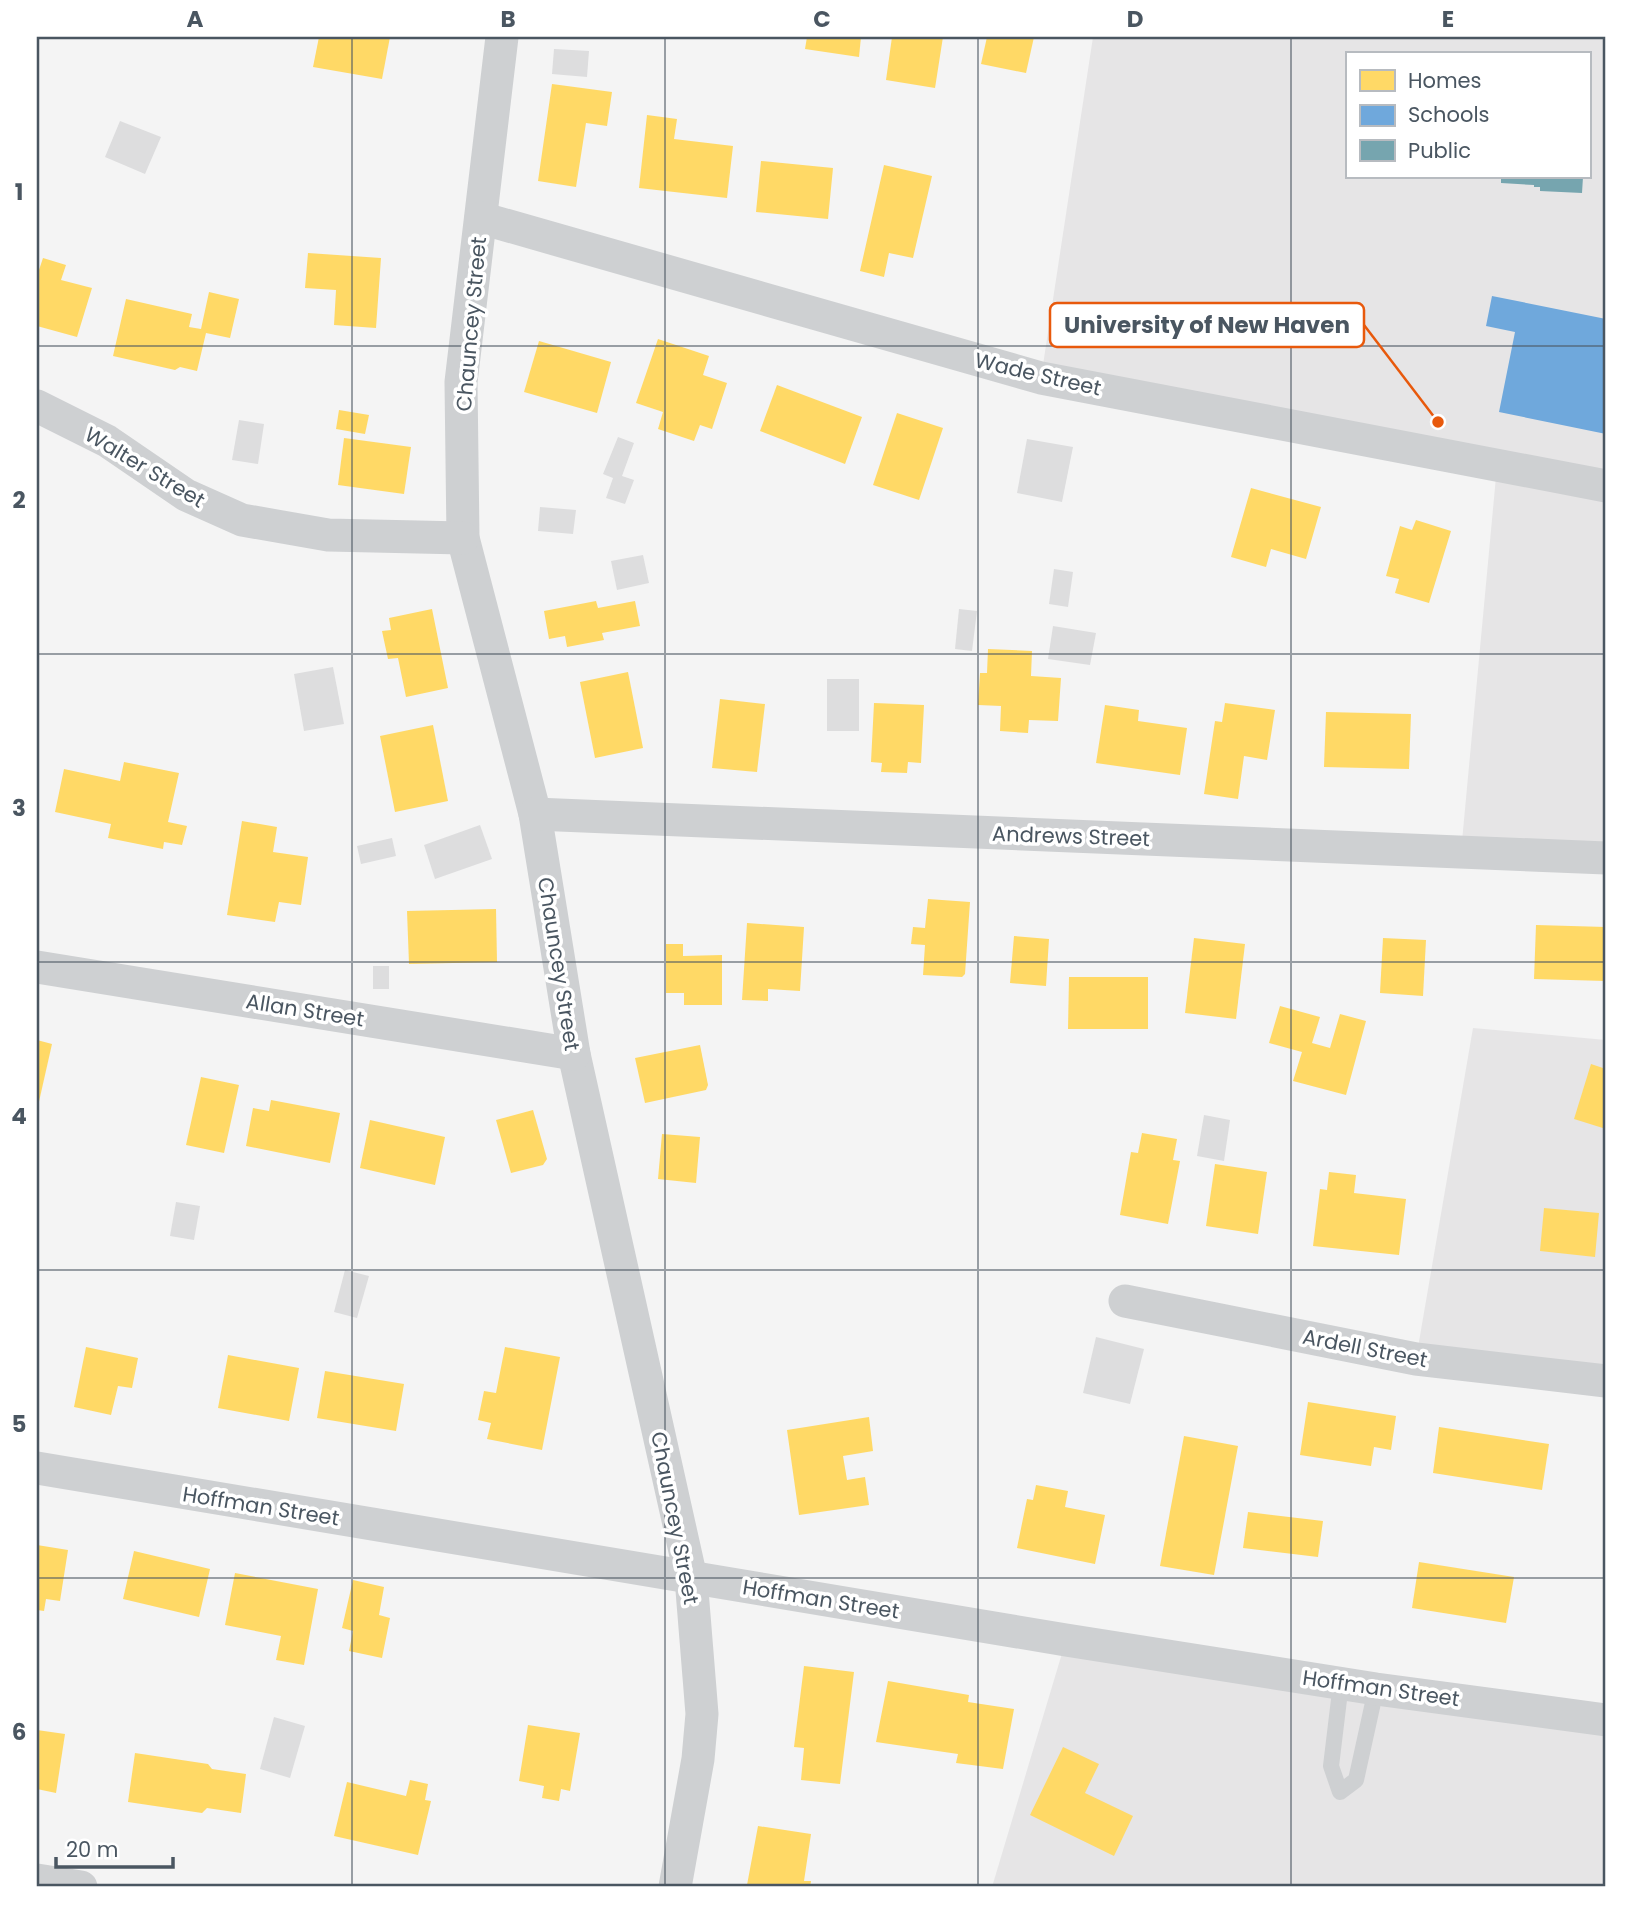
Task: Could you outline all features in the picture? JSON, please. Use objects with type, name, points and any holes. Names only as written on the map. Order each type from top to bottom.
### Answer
[{"type":"street","name":"Chauncey Street","points":[[502,37],[461,382],[463,538],[535,814],[574,1054],[691,1578],[702,1714],[698,1759],[675,1887]]},
{"type":"street","name":"Wade Street","points":[[481,218],[1041,378],[1606,486]]},
{"type":"street","name":"Walter Street","points":[[37,406],[107,441],[186,495],[242,520],[328,535],[463,538]]},
{"type":"street","name":"Andrews Street","points":[[535,814],[1606,858]]},
{"type":"street","name":"Allan Street","points":[[37,967],[574,1054]]},
{"type":"street","name":"Ardell Street","points":[[1125,1301],[1416,1359],[1606,1381]]},
{"type":"street","name":"Hoffman Street","points":[[37,1468],[1376,1689],[1606,1720]]},
{"type":"street","points":[[37,1880],[81,1887]]},
{"type":"lane","points":[[1341,1683],[1331,1766],[1340,1791],[1356,1780],[1376,1689]]},
{"type":"shaded area","points":[[1093,37],[1606,37],[1606,858],[1461,852],[1497,466],[1041,378]]},
{"type":"shaded area","points":[[1473,1028],[1606,1040],[1606,1381],[1416,1359]]},
{"type":"shaded area","points":[[1066,1640],[1606,1720],[1606,1887],[992,1887]]},
{"type":"building: Homes","points":[[319,37],[390,37],[382,79],[313,67]]},
{"type":"building: Homes","points":[[807,37],[861,37],[859,57],[805,49]]},
{"type":"building: Homes","points":[[892,37],[943,37],[935,88],[886,80]]},
{"type":"building: Homes","points":[[987,37],[1034,37],[1026,73],[981,64]]},
{"type":"building: Homes","points":[[552,84],[612,92],[607,126],[586,123],[576,187],[538,181]]},
{"type":"building: Homes","points":[[647,115],[677,119],[674,139],[733,146],[727,198],[639,188]]},
{"type":"building: Homes","points":[[761,161],[833,168],[828,219],[756,212]]},
{"type":"building: Homes","points":[[884,165],[932,176],[913,258],[889,253],[884,277],[860,271]]},
{"type":"building: Homes","points":[[308,253],[381,258],[376,328],[334,325],[336,290],[305,288]]},
{"type":"building: Homes","points":[[43,258],[66,265],[61,280],[92,288],[77,337],[37,326],[37,273]]},
{"type":"building: Homes","points":[[209,292],[239,299],[230,338],[206,333],[197,371],[180,367],[175,370],[113,356],[126,299],[192,314],[189,327],[201,329]]},
{"type":"building: Homes","points":[[658,339],[709,356],[703,375],[727,383],[712,429],[700,425],[694,441],[658,429],[663,412],[636,403]]},
{"type":"building: Homes","points":[[539,341],[611,362],[597,413],[524,392]]},
{"type":"building: Homes","points":[[777,385],[862,417],[845,464],[760,431]]},
{"type":"building: Homes","points":[[339,410],[369,415],[365,434],[336,429]]},
{"type":"building: Homes","points":[[897,413],[943,428],[919,500],[873,485]]},
{"type":"building: Homes","points":[[344,438],[411,447],[404,494],[338,485]]},
{"type":"building: Homes","points":[[1251,488],[1321,507],[1306,559],[1271,549],[1266,567],[1231,557]]},
{"type":"building: Homes","points":[[1416,520],[1451,531],[1429,603],[1395,593],[1399,579],[1386,576],[1400,526],[1412,530]]},
{"type":"building: Homes","points":[[596,601],[598,608],[635,601],[640,626],[602,633],[604,640],[567,647],[565,636],[549,639],[544,611]]},
{"type":"building: Homes","points":[[432,609],[448,688],[406,697],[398,658],[388,659],[382,631],[391,630],[389,618]]},
{"type":"building: Homes","points":[[988,649],[1032,651],[1031,676],[1061,678],[1058,721],[1029,720],[1028,733],[1000,731],[1001,706],[978,705],[980,673],[987,673]]},
{"type":"building: Homes","points":[[628,672],[643,748],[595,758],[580,682]]},
{"type":"building: Homes","points":[[720,699],[765,704],[757,772],[712,768]]},
{"type":"building: Homes","points":[[874,703],[924,705],[921,763],[908,762],[907,773],[881,772],[882,763],[871,762]]},
{"type":"building: Homes","points":[[1225,703],[1275,710],[1267,760],[1244,756],[1238,799],[1204,794],[1215,721],[1222,722]]},
{"type":"building: Homes","points":[[1105,705],[1139,710],[1138,721],[1187,728],[1180,775],[1096,763]]},
{"type":"building: Homes","points":[[1326,712],[1411,714],[1409,769],[1324,767]]},
{"type":"building: Homes","points":[[433,725],[448,801],[395,812],[380,736]]},
{"type":"building: Homes","points":[[124,762],[179,773],[168,822],[187,826],[182,845],[164,842],[163,849],[108,838],[111,824],[55,812],[64,769],[120,781]]},
{"type":"building: Homes","points":[[242,821],[277,827],[273,852],[308,857],[301,905],[279,902],[275,922],[227,915]]},
{"type":"building: Homes","points":[[928,899],[970,902],[965,974],[962,977],[923,975],[925,945],[911,944],[913,927],[925,928]]},
{"type":"building: Homes","points":[[496,909],[497,962],[409,964],[407,911]]},
{"type":"building: Homes","points":[[747,923],[804,927],[800,991],[768,989],[768,1001],[742,1000]]},
{"type":"building: Homes","points":[[1536,925],[1606,927],[1606,981],[1534,979]]},
{"type":"building: Homes","points":[[1014,936],[1049,939],[1046,986],[1010,983]]},
{"type":"building: Homes","points":[[1194,938],[1245,944],[1236,1019],[1185,1013]]},
{"type":"building: Homes","points":[[1383,938],[1426,940],[1423,996],[1380,993]]},
{"type":"building: Homes","points":[[666,944],[683,944],[683,956],[722,955],[722,1005],[684,1005],[684,993],[666,993]]},
{"type":"building: Homes","points":[[1069,977],[1148,977],[1148,1029],[1068,1029]]},
{"type":"building: Homes","points":[[1280,1006],[1320,1017],[1312,1043],[1330,1048],[1340,1014],[1366,1021],[1346,1095],[1293,1081],[1302,1052],[1269,1043]]},
{"type":"building: Homes","points":[[37,1040],[52,1044],[38,1106],[37,1106]]},
{"type":"building: Homes","points":[[700,1045],[708,1085],[706,1090],[645,1103],[635,1058]]},
{"type":"building: Homes","points":[[1591,1064],[1606,1069],[1606,1129],[1574,1119]]},
{"type":"building: Homes","points":[[201,1077],[239,1085],[224,1153],[186,1145]]},
{"type":"building: Homes","points":[[271,1100],[340,1113],[330,1163],[246,1146],[253,1108],[269,1111]]},
{"type":"building: Homes","points":[[533,1110],[547,1159],[543,1165],[511,1173],[496,1120]]},
{"type":"building: Homes","points":[[370,1120],[445,1137],[435,1185],[360,1168]]},
{"type":"building: Homes","points":[[1142,1133],[1177,1139],[1173,1160],[1180,1161],[1168,1224],[1120,1215],[1131,1152],[1138,1153]]},
{"type":"building: Homes","points":[[662,1134],[700,1137],[696,1183],[658,1179]]},
{"type":"building: Homes","points":[[1215,1164],[1267,1172],[1258,1234],[1206,1226]]},
{"type":"building: Homes","points":[[1329,1172],[1356,1175],[1354,1193],[1406,1199],[1399,1255],[1313,1246],[1320,1189],[1327,1190]]},
{"type":"building: Homes","points":[[1544,1208],[1599,1213],[1595,1257],[1540,1251]]},
{"type":"building: Homes","points":[[86,1347],[138,1358],[132,1388],[118,1386],[111,1415],[74,1407]]},
{"type":"building: Homes","points":[[505,1347],[560,1357],[542,1450],[487,1439],[491,1423],[478,1420],[484,1391],[496,1393]]},
{"type":"building: Homes","points":[[228,1355],[299,1368],[289,1421],[218,1408]]},
{"type":"building: Homes","points":[[325,1371],[404,1384],[396,1431],[317,1418]]},
{"type":"building: Homes","points":[[1308,1402],[1396,1416],[1391,1450],[1374,1447],[1371,1466],[1300,1455]]},
{"type":"building: Homes","points":[[869,1417],[873,1451],[843,1456],[847,1480],[865,1477],[869,1505],[799,1515],[787,1430]]},
{"type":"building: Homes","points":[[1439,1427],[1549,1444],[1542,1490],[1433,1473]]},
{"type":"building: Homes","points":[[1184,1436],[1238,1446],[1214,1575],[1160,1566]]},
{"type":"building: Homes","points":[[1036,1485],[1068,1491],[1065,1507],[1105,1515],[1095,1564],[1017,1548],[1027,1499],[1033,1500]]},
{"type":"building: Homes","points":[[1248,1512],[1323,1521],[1318,1557],[1243,1548]]},
{"type":"building: Homes","points":[[37,1545],[68,1550],[60,1601],[46,1599],[44,1611],[37,1610]]},
{"type":"building: Homes","points":[[134,1551],[210,1569],[199,1617],[123,1599]]},
{"type":"building: Homes","points":[[1419,1562],[1514,1577],[1506,1623],[1412,1608]]},
{"type":"building: Homes","points":[[235,1573],[318,1589],[304,1665],[276,1660],[281,1636],[225,1625]]},
{"type":"building: Homes","points":[[353,1580],[384,1587],[379,1615],[390,1618],[382,1658],[349,1651],[353,1631],[342,1628]]},
{"type":"building: Homes","points":[[804,1666],[854,1672],[840,1784],[801,1780],[804,1748],[794,1747]]},
{"type":"building: Homes","points":[[888,1681],[969,1695],[968,1702],[1014,1709],[1003,1769],[956,1763],[958,1754],[876,1742]]},
{"type":"building: Homes","points":[[528,1725],[580,1733],[570,1791],[561,1789],[559,1801],[542,1798],[544,1786],[519,1781]]},
{"type":"building: Homes","points":[[37,1730],[65,1734],[56,1793],[37,1789]]},
{"type":"building: Homes","points":[[1063,1747],[1099,1764],[1085,1793],[1133,1816],[1114,1856],[1030,1815]]},
{"type":"building: Homes","points":[[135,1753],[208,1764],[212,1769],[246,1774],[241,1813],[207,1808],[202,1813],[128,1802]]},
{"type":"building: Homes","points":[[410,1780],[428,1784],[425,1800],[431,1801],[418,1855],[334,1836],[347,1782],[406,1796]]},
{"type":"building: Homes","points":[[758,1826],[811,1834],[804,1881],[811,1881],[810,1887],[747,1885]]},
{"type":"building: Schools","points":[[1492,296],[1606,319],[1606,434],[1499,412],[1515,332],[1486,326]]},
{"type":"building: Public","points":[[1501,178],[1583,178],[1582,193],[1540,191],[1540,187],[1534,185],[1501,183]]},
{"type":"building: Other","points":[[554,49],[589,51],[587,77],[552,74]]},
{"type":"building: Other","points":[[120,121],[161,137],[145,174],[105,157]]},
{"type":"building: Other","points":[[239,420],[264,424],[258,464],[232,460]]},
{"type":"building: Other","points":[[618,437],[634,443],[622,476],[634,480],[625,504],[606,498],[613,478],[603,474]]},
{"type":"building: Other","points":[[1027,439],[1073,447],[1062,502],[1017,493]]},
{"type":"building: Other","points":[[540,507],[576,510],[573,534],[538,531]]},
{"type":"building: Other","points":[[643,555],[649,583],[617,590],[611,561]]},
{"type":"building: Other","points":[[1054,569],[1073,572],[1068,607],[1049,604]]},
{"type":"building: Other","points":[[959,609],[977,611],[972,651],[955,649]]},
{"type":"building: Other","points":[[1053,626],[1096,633],[1090,665],[1048,659]]},
{"type":"building: Other","points":[[333,667],[344,724],[304,731],[294,674]]},
{"type":"building: Other","points":[[827,679],[859,679],[859,731],[827,731]]},
{"type":"building: Other","points":[[480,825],[492,859],[435,879],[424,845]]},
{"type":"building: Other","points":[[392,838],[396,856],[361,864],[357,846]]},
{"type":"building: Other","points":[[373,966],[389,966],[389,989],[373,989]]},
{"type":"building: Other","points":[[1204,1115],[1230,1120],[1224,1161],[1197,1156]]},
{"type":"building: Other","points":[[176,1202],[200,1206],[194,1240],[170,1236]]},
{"type":"building: Other","points":[[345,1270],[369,1276],[357,1318],[334,1312]]},
{"type":"building: Other","points":[[1096,1337],[1144,1349],[1130,1404],[1083,1393]]},
{"type":"building: Other","points":[[274,1717],[305,1726],[290,1778],[260,1769]]},
{"type":"place","name":"University of New Haven","points":[[1438,422]]}]
